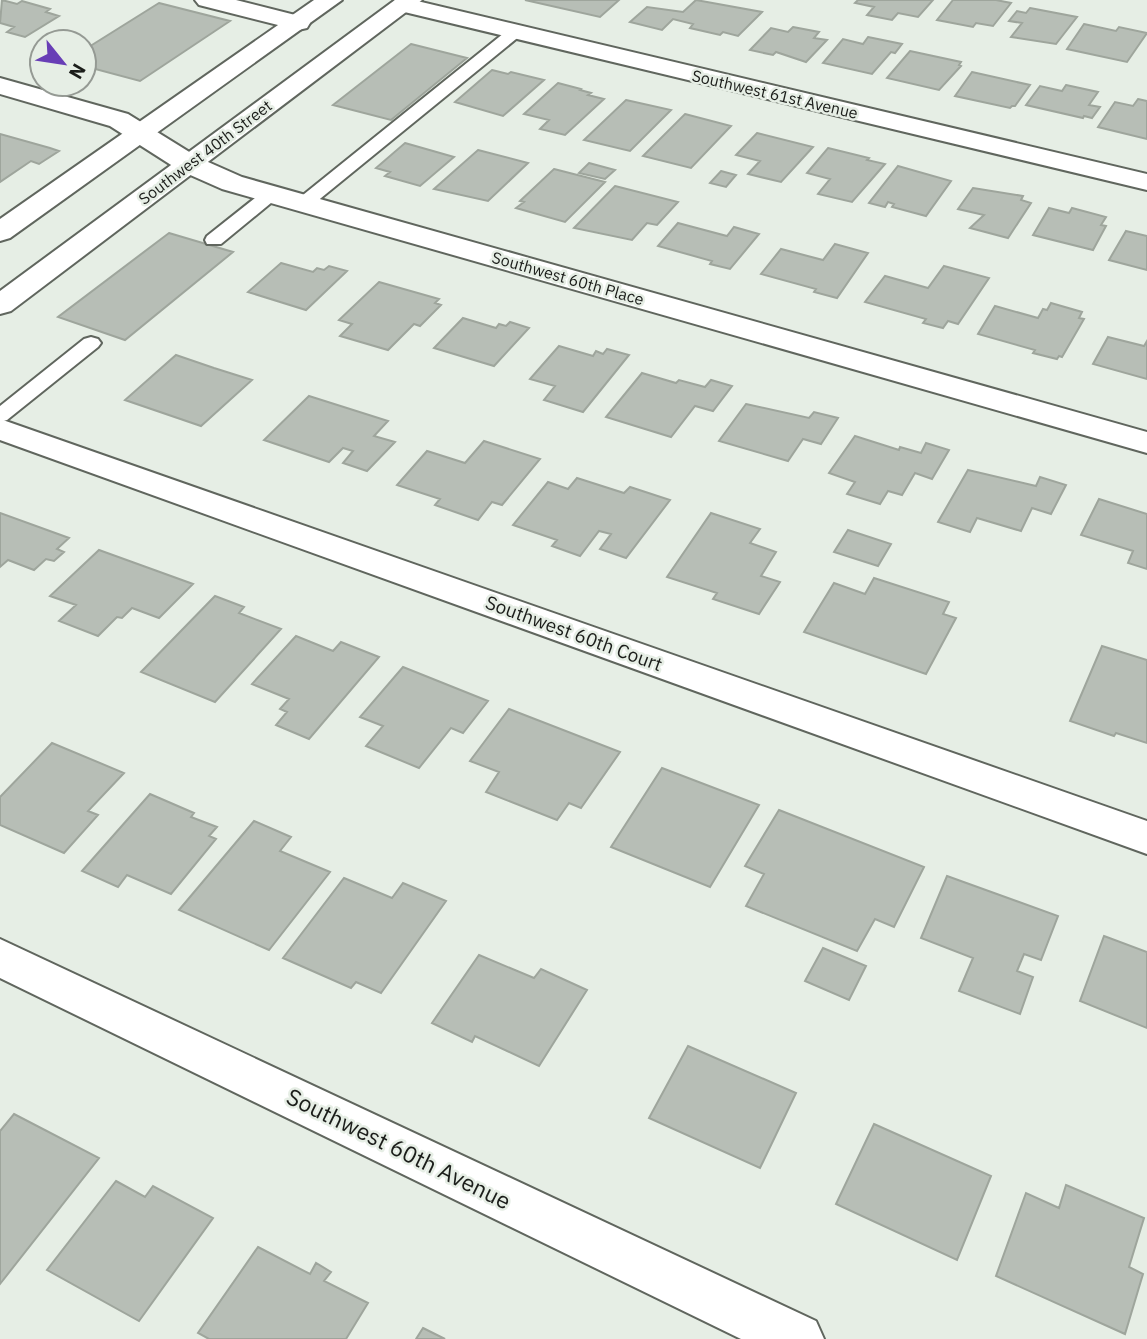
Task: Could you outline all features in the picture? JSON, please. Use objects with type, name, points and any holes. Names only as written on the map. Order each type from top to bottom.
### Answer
[{"type":"street","points":[[207,0],[298,23]]},
{"type":"street","points":[[0,232],[330,0]]},
{"type":"street","name":"Southwest 61st Avenue","points":[[407,2],[515,32],[1147,182]]},
{"type":"street","name":"Southwest 40th Street","points":[[0,305],[407,2]]},
{"type":"street","name":"Southwest 60th Place","points":[[2,88],[120,120],[190,164],[219,178],[1147,443]]},
{"type":"street","name":"Southwest 60th Court","points":[[0,429],[1147,838]]},
{"type":"street","name":"Southwest 60th Avenue","points":[[0,957],[797,1339]]},
{"type":"lane","points":[[304,204],[515,32]]},
{"type":"lane","points":[[214,240],[271,194]]},
{"type":"lane","points":[[0,416],[90,343]]},
{"type":"building","points":[[2,0],[17,4],[22,1],[50,9],[46,12],[59,16],[40,28],[28,28],[28,35],[25,37],[7,32],[14,27],[0,23]]},
{"type":"building","points":[[525,0],[619,0],[600,17]]},
{"type":"building","points":[[696,0],[762,12],[738,36],[690,28],[693,24],[673,19],[662,30],[630,22],[647,7],[683,12]]},
{"type":"building","points":[[858,0],[933,0],[918,17],[898,13],[892,20],[867,15],[874,7],[855,3]]},
{"type":"building","points":[[953,0],[996,0],[1011,3],[993,26],[976,23],[973,27],[937,20]]},
{"type":"building","points":[[159,3],[230,21],[140,81],[98,70],[98,41]]},
{"type":"building","points":[[1030,8],[1077,17],[1056,44],[1011,37],[1022,23],[1009,21],[1017,11],[1026,13]]},
{"type":"building","points":[[1084,24],[1116,31],[1119,27],[1147,33],[1127,62],[1067,49]]},
{"type":"building","points":[[793,27],[819,32],[814,38],[827,40],[806,62],[776,52],[773,55],[750,50],[771,28],[788,32]]},
{"type":"building","points":[[868,37],[902,44],[895,53],[891,52],[872,74],[823,63],[843,39],[863,44]]},
{"type":"building","points":[[411,44],[467,58],[391,120],[333,105]]},
{"type":"building","points":[[910,51],[961,62],[961,66],[939,90],[887,78]]},
{"type":"building","points":[[492,70],[544,80],[503,116],[455,102]]},
{"type":"building","points":[[972,72],[1030,85],[1015,106],[1010,108],[955,96]]},
{"type":"building","points":[[558,83],[604,99],[565,135],[540,129],[549,120],[524,114]]},
{"type":"building","points":[[1066,85],[1098,92],[1089,105],[1100,107],[1092,118],[1026,105],[1040,86],[1062,91]]},
{"type":"building","points":[[1138,99],[1147,101],[1147,139],[1098,127],[1115,102],[1133,106]]},
{"type":"building","points":[[626,100],[671,110],[630,151],[584,140]]},
{"type":"building","points":[[685,114],[731,126],[691,168],[643,156]]},
{"type":"building","points":[[757,133],[813,147],[781,182],[748,174],[760,161],[736,155]]},
{"type":"building","points":[[0,134],[59,151],[39,164],[31,161],[0,182]]},
{"type":"building","points":[[405,143],[454,157],[420,186],[385,176],[390,172],[376,168]]},
{"type":"building","points":[[828,148],[885,164],[852,202],[818,194],[830,179],[807,173]]},
{"type":"building","points":[[478,150],[528,163],[488,201],[434,189]]},
{"type":"building","points":[[589,163],[615,170],[605,179],[579,173]]},
{"type":"building","points":[[898,166],[951,181],[926,216],[892,207],[894,204],[888,202],[885,207],[869,203]]},
{"type":"building","points":[[554,169],[605,182],[565,222],[516,208],[524,202],[520,201]]},
{"type":"building","points":[[721,171],[736,175],[726,187],[710,183]]},
{"type":"building","points":[[615,186],[678,202],[657,225],[647,223],[632,240],[574,228]]},
{"type":"building","points":[[973,188],[1023,196],[1021,200],[1031,203],[1008,238],[970,228],[984,215],[958,209]]},
{"type":"building","points":[[1049,208],[1069,213],[1072,208],[1106,217],[1101,225],[1106,226],[1093,250],[1033,235]]},
{"type":"building","points":[[678,223],[727,236],[734,227],[759,234],[730,269],[710,264],[712,261],[658,246]]},
{"type":"building","points":[[1126,231],[1147,236],[1147,270],[1109,260]]},
{"type":"building","points":[[169,233],[233,252],[125,340],[58,317]]},
{"type":"building","points":[[835,244],[868,253],[837,298],[814,292],[816,289],[761,274],[781,249],[823,260]]},
{"type":"building","points":[[281,263],[313,272],[317,268],[324,270],[329,266],[347,271],[306,310],[248,292]]},
{"type":"building","points":[[944,266],[989,278],[958,324],[948,321],[943,328],[923,323],[926,319],[865,302],[885,276],[928,288]]},
{"type":"building","points":[[379,282],[439,299],[435,303],[441,305],[420,326],[414,324],[388,350],[340,336],[352,324],[339,320]]},
{"type":"building","points":[[1051,303],[1082,312],[1079,318],[1084,319],[1062,357],[1057,359],[1033,353],[1035,350],[978,334],[995,306],[1038,318],[1043,309],[1047,310]]},
{"type":"building","points":[[463,318],[496,328],[499,324],[506,326],[510,322],[529,328],[494,366],[434,348]]},
{"type":"building","points":[[1108,337],[1144,346],[1147,341],[1147,379],[1093,364]]},
{"type":"building","points":[[559,346],[593,356],[596,351],[603,354],[607,349],[629,355],[583,412],[544,400],[555,386],[530,379]]},
{"type":"building","points":[[176,355],[252,380],[201,426],[125,400]]},
{"type":"building","points":[[642,373],[676,383],[679,380],[705,387],[711,380],[732,386],[713,411],[695,406],[671,437],[606,417]]},
{"type":"building","points":[[309,396],[388,421],[374,436],[395,442],[367,471],[343,463],[353,451],[343,448],[329,462],[264,440]]},
{"type":"building","points":[[746,404],[809,418],[814,412],[838,418],[821,444],[803,439],[788,461],[719,441]]},
{"type":"building","points":[[855,436],[899,450],[900,447],[921,453],[926,443],[949,450],[932,479],[915,473],[902,495],[888,491],[880,504],[847,494],[855,482],[829,473]]},
{"type":"building","points":[[484,441],[540,459],[502,505],[492,502],[478,520],[435,505],[440,499],[397,485],[427,451],[465,463]]},
{"type":"building","points":[[968,470],[1036,486],[1040,477],[1066,485],[1051,514],[1032,508],[1021,531],[977,518],[970,532],[938,522]]},
{"type":"building","points":[[577,478],[624,493],[630,487],[670,500],[626,558],[600,549],[611,534],[599,531],[580,556],[552,546],[557,540],[513,525],[548,482],[568,489]]},
{"type":"building","points":[[1099,499],[1147,514],[1147,569],[1128,563],[1133,551],[1081,535]]},
{"type":"building","points":[[0,513],[69,538],[57,549],[64,552],[54,561],[46,559],[34,570],[8,560],[0,567]]},
{"type":"building","points":[[711,513],[760,529],[750,543],[776,552],[761,576],[780,582],[759,614],[713,599],[717,593],[667,577]]},
{"type":"building","points":[[848,530],[891,544],[878,566],[834,552]]},
{"type":"building","points":[[99,550],[193,584],[159,618],[132,608],[122,618],[117,617],[98,636],[59,621],[76,605],[50,596]]},
{"type":"building","points":[[874,578],[949,602],[943,614],[956,618],[926,674],[804,632],[834,583],[865,594]]},
{"type":"building","points":[[215,596],[244,607],[239,613],[281,629],[215,702],[141,672]]},
{"type":"building","points":[[296,636],[333,651],[341,642],[379,657],[309,739],[276,725],[287,712],[280,709],[289,699],[252,684]]},
{"type":"building","points":[[1102,646],[1147,660],[1147,743],[1116,733],[1114,736],[1070,721]]},
{"type":"building","points":[[403,667],[488,701],[463,733],[451,728],[419,768],[366,746],[383,726],[360,717]]},
{"type":"building","points":[[509,709],[620,752],[581,808],[569,803],[557,820],[486,792],[499,772],[470,761]]},
{"type":"building","points":[[52,743],[124,773],[88,811],[98,815],[64,853],[0,825],[0,797]]},
{"type":"building","points":[[662,768],[759,805],[710,887],[611,847]]},
{"type":"building","points":[[150,794],[194,813],[191,817],[217,827],[209,836],[216,839],[171,894],[127,875],[118,887],[82,871]]},
{"type":"building","points":[[779,810],[924,867],[894,927],[875,919],[857,951],[746,906],[764,874],[745,866]]},
{"type":"building","points":[[254,821],[291,837],[280,851],[330,872],[269,950],[179,910]]},
{"type":"building","points":[[947,876],[1058,916],[1041,960],[1024,954],[1017,971],[1033,977],[1020,1014],[959,991],[973,958],[921,938]]},
{"type":"building","points":[[344,878],[392,898],[403,883],[446,901],[381,993],[356,982],[351,988],[283,958]]},
{"type":"building","points":[[1104,936],[1147,952],[1147,1028],[1080,1001]]},
{"type":"building","points":[[823,948],[866,966],[849,1000],[805,981]]},
{"type":"building","points":[[479,955],[534,978],[541,969],[587,990],[539,1066],[475,1036],[472,1042],[432,1023]]},
{"type":"building","points":[[688,1046],[796,1093],[760,1168],[649,1118]]},
{"type":"building","points":[[14,1114],[99,1158],[0,1284],[0,1131]]},
{"type":"building","points":[[874,1124],[991,1176],[957,1260],[836,1204]]},
{"type":"building","points":[[116,1181],[145,1197],[153,1186],[213,1218],[139,1321],[47,1270]]},
{"type":"building","points":[[1066,1185],[1144,1218],[1129,1267],[1143,1274],[1125,1334],[996,1276],[1026,1193],[1059,1208]]},
{"type":"building","points":[[258,1247],[310,1274],[316,1263],[331,1272],[324,1281],[368,1303],[346,1339],[209,1339],[198,1333]]},
{"type":"building","points":[[423,1328],[445,1339],[416,1339]]}]
